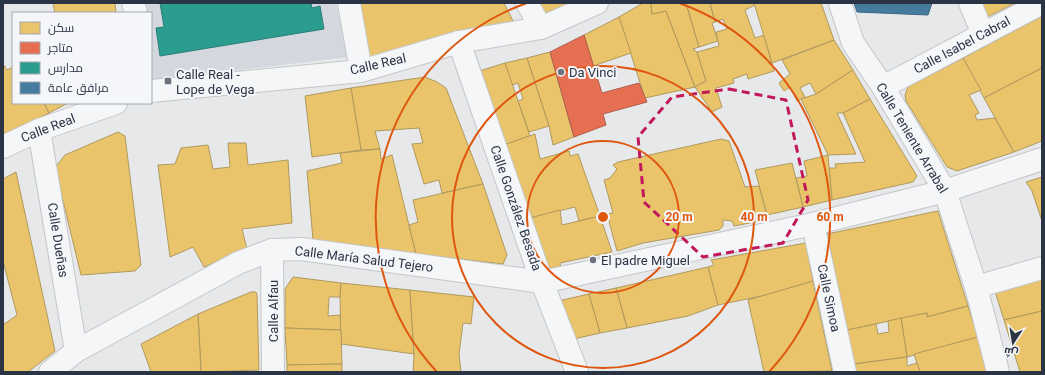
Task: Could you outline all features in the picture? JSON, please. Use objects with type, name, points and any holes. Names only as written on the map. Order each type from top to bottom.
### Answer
[{"type":"street","points":[[349,3],[361,71]]},
{"type":"street","points":[[527,3],[541,28]]},
{"type":"street","name":"Calle Real","points":[[152,87],[361,71],[460,42],[541,28],[597,3]]},
{"type":"street","name":"Calle Teniente Arrabal","points":[[840,3],[853,43],[882,87],[945,190],[976,287],[998,372]]},
{"type":"street","points":[[970,3],[983,34]]},
{"type":"street","name":"Calle Isabel Cabral","points":[[882,87],[1042,3]]},
{"type":"street","name":"Calle González Besada","points":[[460,42],[542,282],[577,372]]},
{"type":"street","name":"Calle Real","points":[[3,146],[39,130],[113,104]]},
{"type":"street","name":"Calle Dueñas","points":[[39,130],[76,351]]},
{"type":"street","name":"Calle María Salud Tejero","points":[[56,370],[76,351],[238,263],[272,250],[301,249],[542,282],[813,224],[945,190],[1042,159]]},
{"type":"street","name":"Calle Simoa","points":[[813,224],[845,372]]},
{"type":"street","name":"Calle Alfau","points":[[272,250],[273,372]]},
{"type":"street","points":[[976,287],[1042,268]]},
{"type":"highlighted area","points":[[729,89],[786,100],[808,200],[783,243],[703,257],[644,202],[638,137],[672,97]]},
{"type":"shaded area","points":[[142,3],[336,3],[349,57],[153,80],[152,12],[144,12]]},
{"type":"building: سكن","points":[[53,3],[115,3],[116,12],[55,12]]},
{"type":"building: سكن","points":[[358,3],[504,3],[513,21],[370,62]]},
{"type":"building: سكن","points":[[536,3],[579,3],[547,20]]},
{"type":"building: سكن","points":[[643,3],[651,3],[652,14],[666,11],[695,87],[645,98],[619,17]]},
{"type":"building: سكن","points":[[651,3],[686,3],[699,47],[693,49],[697,52],[706,81],[695,87],[666,11],[652,14]]},
{"type":"building: سكن","points":[[686,3],[710,3],[715,22],[712,23],[718,41],[699,47]]},
{"type":"building: سكن","points":[[710,3],[754,3],[755,5],[745,10],[755,38],[764,35],[774,71],[748,79],[747,74],[733,79],[734,83],[716,88],[722,107],[712,112],[695,87],[706,81],[697,52],[719,46],[716,32],[727,29],[723,19],[715,22]]},
{"type":"building: سكن","points":[[754,3],[821,3],[834,40],[772,63]]},
{"type":"building: سكن","points":[[981,3],[1015,3],[987,17]]},
{"type":"building: سكن","points":[[1042,16],[1042,68],[984,98],[963,58]]},
{"type":"building: سكن","points":[[619,17],[631,53],[593,66],[584,35]]},
{"type":"building: سكن","points":[[834,40],[853,70],[816,94],[810,83],[800,88],[805,97],[797,101],[790,87],[784,91],[779,83],[790,74],[782,60]]},
{"type":"building: سكن","points":[[550,52],[574,137],[553,145],[549,126],[527,58]]},
{"type":"building: سكن","points":[[527,58],[549,126],[529,132],[518,101],[523,99],[518,83],[512,85],[505,63]]},
{"type":"building: سكن","points":[[963,58],[981,90],[969,95],[979,113],[975,115],[977,120],[995,118],[1014,152],[957,171],[947,167],[906,101],[905,95],[907,89],[911,85]]},
{"type":"building: سكن","points":[[505,63],[530,136],[498,147],[473,73]]},
{"type":"building: سكن","points":[[3,64],[7,70],[12,68],[12,104],[44,104],[49,113],[3,136]]},
{"type":"building: سكن","points":[[1042,68],[1042,141],[1014,152],[984,98]]},
{"type":"building: سكن","points":[[853,70],[870,99],[843,113],[837,113],[856,154],[828,155],[801,99],[816,94]]},
{"type":"building: سكن","points":[[425,77],[446,88],[483,184],[442,193],[439,180],[424,184],[412,144],[423,143],[419,128],[375,131],[380,149],[361,150],[351,88]]},
{"type":"building: سكن","points":[[351,88],[361,150],[312,157],[305,96]]},
{"type":"building: سكن","points":[[870,99],[917,176],[913,182],[832,200],[829,168],[836,168],[835,164],[865,162],[843,113]]},
{"type":"building: سكن","points":[[44,104],[66,104],[49,113]]},
{"type":"building: سكن","points":[[118,132],[125,136],[141,265],[135,271],[81,275],[55,168],[65,155]]},
{"type":"building: سكن","points":[[535,134],[540,159],[569,151],[570,156],[578,154],[600,216],[579,221],[575,207],[526,219],[498,147]]},
{"type":"building: سكن","points":[[721,139],[729,141],[745,187],[759,186],[767,215],[765,220],[734,226],[732,221],[723,220],[723,226],[719,230],[643,243],[617,251],[607,214],[613,213],[604,180],[610,178],[617,169],[613,165],[618,162]]},
{"type":"building: سكن","points":[[228,143],[246,143],[248,165],[288,160],[292,223],[242,229],[247,249],[204,267],[193,247],[170,257],[158,165],[175,164],[181,148],[208,145],[213,169],[230,167]]},
{"type":"building: سكن","points":[[380,149],[381,159],[392,155],[416,254],[313,240],[307,171],[342,163],[340,153]]},
{"type":"building: سكن","points":[[828,155],[832,200],[803,207],[796,178],[807,176],[804,161]]},
{"type":"building: سكن","points":[[792,163],[803,207],[767,215],[755,170]]},
{"type":"building: سكن","points":[[16,172],[55,351],[28,372],[3,372],[3,325],[17,315],[3,261],[3,179]]},
{"type":"building: سكن","points":[[1042,177],[1042,221],[1032,191],[1026,182]]},
{"type":"building: سكن","points":[[483,184],[507,255],[503,264],[416,254],[409,225],[418,222],[413,200]]},
{"type":"building: سكن","points":[[560,210],[562,225],[600,216],[612,252],[560,263],[561,270],[548,272],[526,219]]},
{"type":"building: سكن","points":[[938,211],[968,306],[927,317],[927,313],[847,330],[827,234]]},
{"type":"building: سكن","points":[[806,243],[813,281],[771,294],[718,305],[708,267],[714,265],[711,260]]},
{"type":"building: سكن","points":[[708,267],[718,305],[688,316],[627,328],[616,288]]},
{"type":"building: سكن","points":[[293,277],[341,283],[340,297],[329,297],[328,316],[340,315],[341,330],[285,328],[285,289]]},
{"type":"building: سكن","points":[[1042,278],[1042,311],[1004,320],[995,291]]},
{"type":"building: سكن","points":[[813,281],[832,371],[764,372],[748,300]]},
{"type":"building: سكن","points":[[341,283],[410,290],[414,354],[341,344]]},
{"type":"building: سكن","points":[[616,288],[627,328],[600,333],[589,294]]},
{"type":"building: سكن","points":[[410,290],[474,297],[471,324],[463,323],[459,354],[461,372],[413,372],[414,354]]},
{"type":"building: سكن","points":[[251,292],[256,292],[257,295],[259,370],[201,372],[198,314]]},
{"type":"building: سكن","points":[[589,294],[600,333],[574,339],[558,301]]},
{"type":"building: سكن","points":[[968,306],[978,337],[907,357],[901,318],[927,313],[927,317]]},
{"type":"building: سكن","points":[[1042,311],[1042,372],[1020,372],[1004,320]]},
{"type":"building: سكن","points":[[198,314],[201,372],[151,372],[141,344]]},
{"type":"building: سكن","points":[[901,318],[907,357],[854,364],[847,330],[876,324],[878,334],[889,332],[888,321]]},
{"type":"building: سكن","points":[[285,328],[341,330],[342,364],[287,365]]},
{"type":"building: سكن","points":[[978,337],[987,372],[920,372],[914,354]]},
{"type":"building: سكن","points":[[907,357],[907,366],[917,363],[920,372],[855,372],[854,364]]},
{"type":"building: سكن","points":[[342,364],[342,372],[287,372],[287,365]]},
{"type":"building: متاجر","points":[[584,35],[602,93],[639,83],[647,102],[603,114],[606,125],[574,137],[550,52]]},
{"type":"building: مدارس","points":[[160,3],[311,3],[312,8],[320,6],[324,29],[160,56],[156,28],[164,27]]},
{"type":"building: مرافق عامة","points":[[854,3],[932,3],[928,15],[857,12]]},
{"type":"place","name":"Da Vinci","points":[[561,72]]},
{"type":"place","name":"Calle Real - Lope de Vega","points":[[168,81]]},
{"type":"place","name":"El padre Miguel","points":[[593,260]]}]
